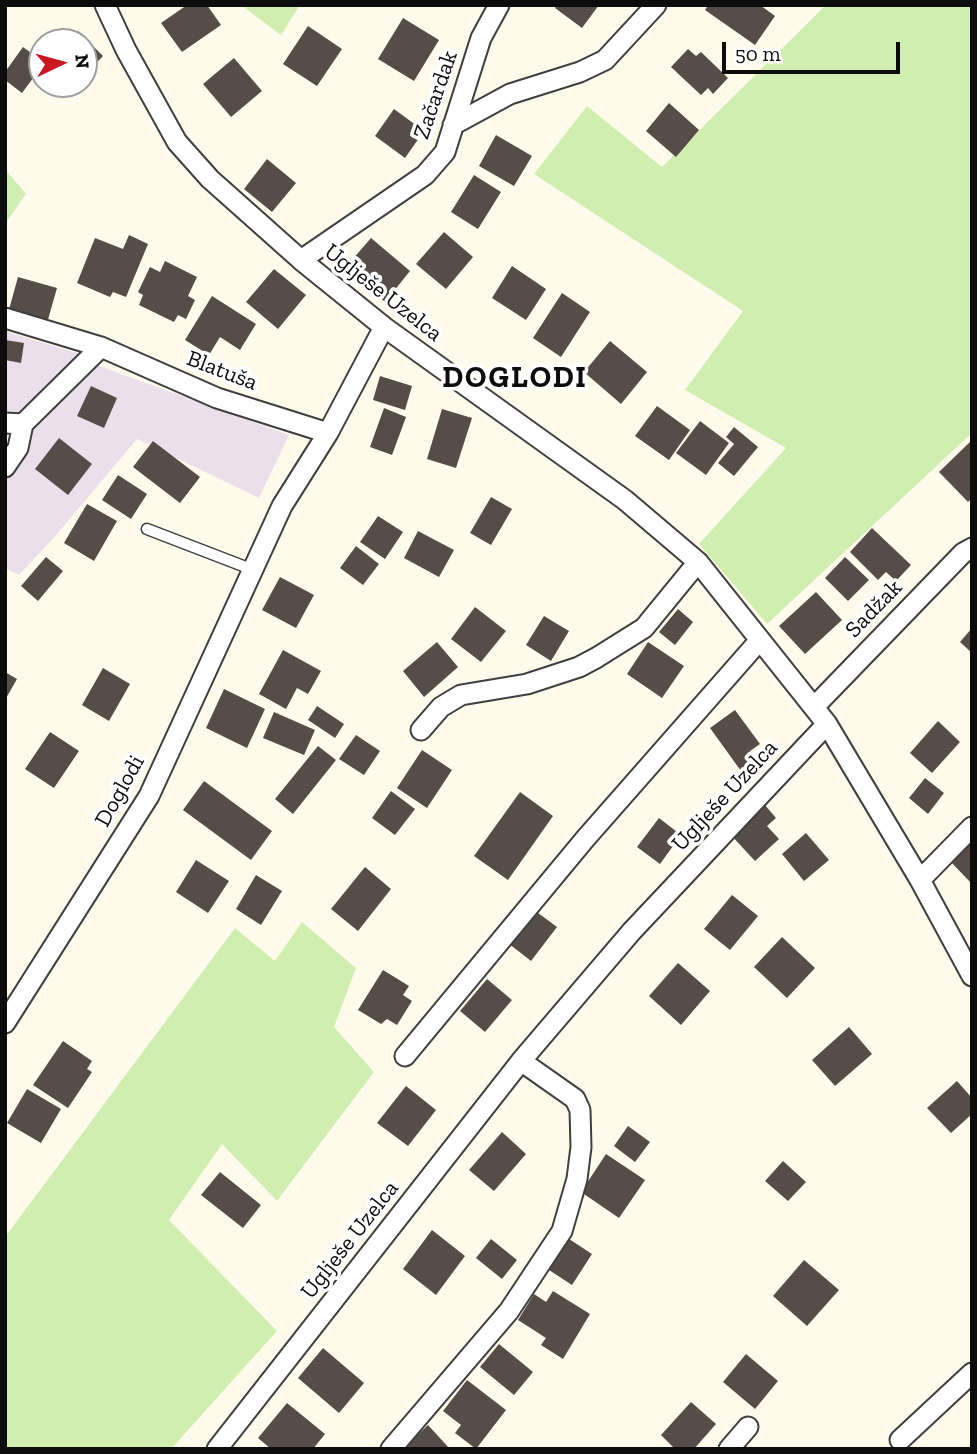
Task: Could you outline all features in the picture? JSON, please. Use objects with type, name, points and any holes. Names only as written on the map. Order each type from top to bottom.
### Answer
[{"type":"street","name":"Uglješe Uzelca","points":[[105,5],[125,50],[177,142],[210,179],[301,260],[384,327],[625,500],[698,562],[827,724],[920,880],[972,975]]},
{"type":"street","name":"Začardak","points":[[301,260],[425,174],[445,152],[481,38],[499,5]]},
{"type":"street","points":[[453,125],[510,94],[580,72],[605,60],[656,5]]},
{"type":"street","name":"Blatuša","points":[[5,318],[101,348],[217,398],[328,433]]},
{"type":"street","name":"Doglodi","points":[[5,1023],[149,796],[282,506],[328,433],[384,327]]},
{"type":"street","points":[[5,467],[18,448],[14,423],[101,348]]},
{"type":"street","name":"Sadžak","points":[[814,707],[963,553],[972,548]]},
{"type":"street","points":[[421,730],[441,707],[461,695],[527,684],[579,667],[596,658],[644,628],[698,562]]},
{"type":"street","points":[[405,1056],[584,839],[759,641]]},
{"type":"street","name":"Uglješe Uzelca","points":[[217,1449],[521,1061],[632,931],[827,724]]},
{"type":"street","points":[[920,880],[972,827]]},
{"type":"street","points":[[391,1449],[509,1311],[562,1230],[577,1179],[581,1147],[580,1110],[575,1099],[521,1061]]},
{"type":"street","points":[[900,1440],[972,1373]]},
{"type":"street","points":[[729,1449],[748,1427]]},
{"type":"lane","points":[[147,529],[251,569]]},
{"type":"shaded area","points":[[5,331],[83,355],[20,419],[5,419]]},
{"type":"shaded area","points":[[97,365],[289,435],[259,498],[137,439],[19,575],[5,568],[5,477],[31,433]]},
{"type":"green space","points":[[241,5],[300,5],[281,35]]},
{"type":"green space","points":[[826,5],[972,5],[972,433],[767,624],[699,544],[786,448],[685,390],[743,311],[534,174],[587,106],[662,167]]},
{"type":"green space","points":[[5,169],[26,194],[5,224]]},
{"type":"green space","points":[[302,922],[356,968],[334,1027],[374,1072],[277,1201],[222,1144],[169,1220],[277,1331],[171,1449],[5,1449],[5,1237],[235,928],[275,961]]},
{"type":"building","points":[[187,5],[207,5],[221,25],[182,52],[161,23]]},
{"type":"building","points":[[557,5],[599,5],[582,28],[555,8]]},
{"type":"building","points":[[708,5],[760,5],[775,16],[755,45],[705,10]]},
{"type":"building","points":[[403,18],[439,40],[414,81],[378,59]]},
{"type":"building","points":[[308,26],[342,49],[317,86],[283,64]]},
{"type":"building","points":[[23,47],[28,51],[28,85],[22,93],[5,80],[5,72]]},
{"type":"building","points":[[688,49],[696,56],[701,52],[728,78],[713,94],[708,88],[701,95],[671,67]]},
{"type":"building","points":[[234,58],[262,91],[231,117],[203,84]]},
{"type":"building","points":[[669,103],[699,130],[676,157],[646,131]]},
{"type":"building","points":[[394,109],[424,131],[405,158],[375,136]]},
{"type":"building","points":[[496,135],[532,156],[514,186],[479,166]]},
{"type":"building","points":[[267,159],[296,183],[272,212],[244,189]]},
{"type":"building","points":[[474,175],[501,192],[478,229],[451,212]]},
{"type":"building","points":[[444,232],[473,257],[446,289],[416,264]]},
{"type":"building","points":[[129,235],[148,244],[126,297],[113,292],[110,297],[77,283],[95,238],[123,249]]},
{"type":"building","points":[[371,238],[410,271],[385,302],[345,268]]},
{"type":"building","points":[[165,261],[197,277],[188,296],[195,300],[186,319],[178,315],[174,322],[139,305],[143,295],[138,292],[150,267],[160,272]]},
{"type":"building","points":[[512,266],[546,289],[526,320],[492,298]]},
{"type":"building","points":[[274,269],[306,295],[278,329],[246,302]]},
{"type":"building","points":[[18,277],[57,288],[47,323],[8,313]]},
{"type":"building","points":[[562,293],[590,312],[561,357],[533,338]]},
{"type":"building","points":[[212,296],[256,324],[240,350],[220,337],[209,355],[185,340]]},
{"type":"building","points":[[5,340],[24,343],[21,363],[5,360]]},
{"type":"building","points":[[610,341],[647,372],[621,404],[584,372]]},
{"type":"building","points":[[380,376],[412,386],[405,410],[373,400]]},
{"type":"building","points":[[91,386],[117,398],[104,428],[77,416]]},
{"type":"building","points":[[657,406],[690,430],[669,460],[635,436]]},
{"type":"building","points":[[384,408],[406,417],[392,455],[370,447]]},
{"type":"building","points":[[442,409],[472,418],[456,468],[427,459]]},
{"type":"building","points":[[700,421],[729,443],[706,475],[676,453]]},
{"type":"building","points":[[734,427],[758,447],[734,476],[718,463],[734,444],[726,437]]},
{"type":"building","points":[[59,438],[92,464],[68,495],[35,469]]},
{"type":"building","points":[[972,440],[972,498],[968,502],[939,472]]},
{"type":"building","points":[[153,441],[200,477],[180,503],[133,467]]},
{"type":"building","points":[[118,475],[147,494],[131,519],[102,500]]},
{"type":"building","points":[[491,497],[512,509],[491,545],[470,533]]},
{"type":"building","points":[[87,504],[117,521],[94,561],[64,543]]},
{"type":"building","points":[[378,516],[403,532],[385,559],[360,542]]},
{"type":"building","points":[[872,528],[911,565],[896,581],[886,572],[878,580],[850,552]]},
{"type":"building","points":[[418,531],[454,550],[439,577],[404,558]]},
{"type":"building","points":[[356,546],[379,564],[363,585],[340,568]]},
{"type":"building","points":[[46,557],[63,571],[38,601],[21,586]]},
{"type":"building","points":[[845,557],[869,580],[848,601],[825,578]]},
{"type":"building","points":[[280,577],[314,595],[296,628],[262,610]]},
{"type":"building","points":[[816,592],[842,620],[805,654],[779,626]]},
{"type":"building","points":[[475,607],[506,631],[481,662],[451,639]]},
{"type":"building","points":[[678,609],[693,622],[675,645],[659,632]]},
{"type":"building","points":[[544,616],[569,631],[551,661],[526,645]]},
{"type":"building","points":[[972,628],[972,653],[960,642]]},
{"type":"building","points":[[437,642],[458,667],[424,697],[403,671]]},
{"type":"building","points":[[648,642],[684,666],[662,698],[627,674]]},
{"type":"building","points":[[283,650],[321,671],[308,694],[297,688],[286,709],[259,694]]},
{"type":"building","points":[[103,668],[130,684],[109,721],[82,705]]},
{"type":"building","points":[[5,672],[17,679],[5,700]]},
{"type":"building","points":[[224,689],[265,709],[247,748],[206,728]]},
{"type":"building","points":[[317,706],[344,724],[335,738],[308,720]]},
{"type":"building","points":[[735,710],[760,744],[750,751],[757,760],[741,771],[710,728]]},
{"type":"building","points":[[274,712],[315,730],[304,755],[263,738]]},
{"type":"building","points":[[938,721],[960,742],[932,773],[910,753]]},
{"type":"building","points":[[50,732],[79,751],[54,788],[25,769]]},
{"type":"building","points":[[356,735],[380,751],[364,775],[339,759]]},
{"type":"building","points":[[318,746],[336,760],[293,814],[275,799]]},
{"type":"building","points":[[422,750],[452,770],[427,808],[397,788]]},
{"type":"building","points":[[925,778],[944,793],[928,814],[909,798]]},
{"type":"building","points":[[204,781],[272,831],[251,860],[183,810]]},
{"type":"building","points":[[391,791],[415,809],[395,835],[372,818]]},
{"type":"building","points":[[520,792],[553,816],[508,880],[474,856]]},
{"type":"building","points":[[764,804],[776,818],[767,826],[779,839],[755,861],[730,834]]},
{"type":"building","points":[[659,818],[681,835],[660,864],[637,847]]},
{"type":"building","points":[[806,833],[829,860],[804,881],[782,854]]},
{"type":"building","points":[[972,836],[972,884],[948,859]]},
{"type":"building","points":[[196,860],[229,881],[208,913],[176,892]]},
{"type":"building","points":[[365,867],[391,889],[358,931],[331,909]]},
{"type":"building","points":[[256,875],[282,891],[261,925],[236,909]]},
{"type":"building","points":[[732,895],[758,916],[730,950],[704,929]]},
{"type":"building","points":[[534,910],[557,927],[531,961],[508,943]]},
{"type":"building","points":[[782,937],[815,968],[787,998],[754,967]]},
{"type":"building","points":[[678,963],[710,991],[681,1025],[649,996]]},
{"type":"building","points":[[383,970],[409,986],[403,995],[412,1001],[397,1025],[387,1019],[381,1024],[358,1010]]},
{"type":"building","points":[[487,979],[512,1000],[485,1032],[460,1011]]},
{"type":"building","points":[[849,1027],[872,1054],[835,1086],[812,1060]]},
{"type":"building","points":[[63,1041],[92,1061],[87,1069],[92,1072],[68,1108],[33,1085]]},
{"type":"building","points":[[957,1081],[972,1098],[972,1114],[951,1133],[927,1108]]},
{"type":"building","points":[[406,1086],[436,1110],[408,1146],[377,1123]]},
{"type":"building","points":[[27,1089],[61,1109],[41,1143],[7,1123]]},
{"type":"building","points":[[628,1126],[650,1142],[635,1162],[614,1146]]},
{"type":"building","points":[[502,1132],[526,1154],[494,1191],[469,1170]]},
{"type":"building","points":[[606,1154],[645,1180],[619,1218],[581,1192]]},
{"type":"building","points":[[783,1161],[806,1182],[788,1201],[765,1181]]},
{"type":"building","points":[[220,1172],[261,1205],[243,1228],[201,1195]]},
{"type":"building","points":[[432,1230],[465,1256],[436,1295],[403,1269]]},
{"type":"building","points":[[491,1239],[517,1260],[502,1279],[476,1258]]},
{"type":"building","points":[[569,1239],[592,1254],[572,1285],[549,1270]]},
{"type":"building","points":[[804,1260],[839,1290],[807,1326],[773,1296]]},
{"type":"building","points":[[553,1291],[590,1314],[563,1359],[541,1345],[546,1338],[518,1320],[534,1294],[546,1302]]},
{"type":"building","points":[[499,1344],[533,1372],[514,1395],[480,1367]]},
{"type":"building","points":[[323,1348],[364,1383],[339,1413],[298,1378]]},
{"type":"building","points":[[746,1354],[778,1381],[755,1409],[723,1382]]},
{"type":"building","points":[[467,1380],[506,1410],[476,1449],[455,1433],[461,1425],[443,1411]]},
{"type":"building","points":[[691,1402],[716,1424],[694,1449],[675,1449],[661,1435]]},
{"type":"building","points":[[287,1403],[325,1434],[313,1449],[271,1449],[258,1438]]},
{"type":"building","points":[[428,1425],[450,1449],[403,1449]]},
{"type":"district","name":"DOGLODI","points":[[515,378]]}]
